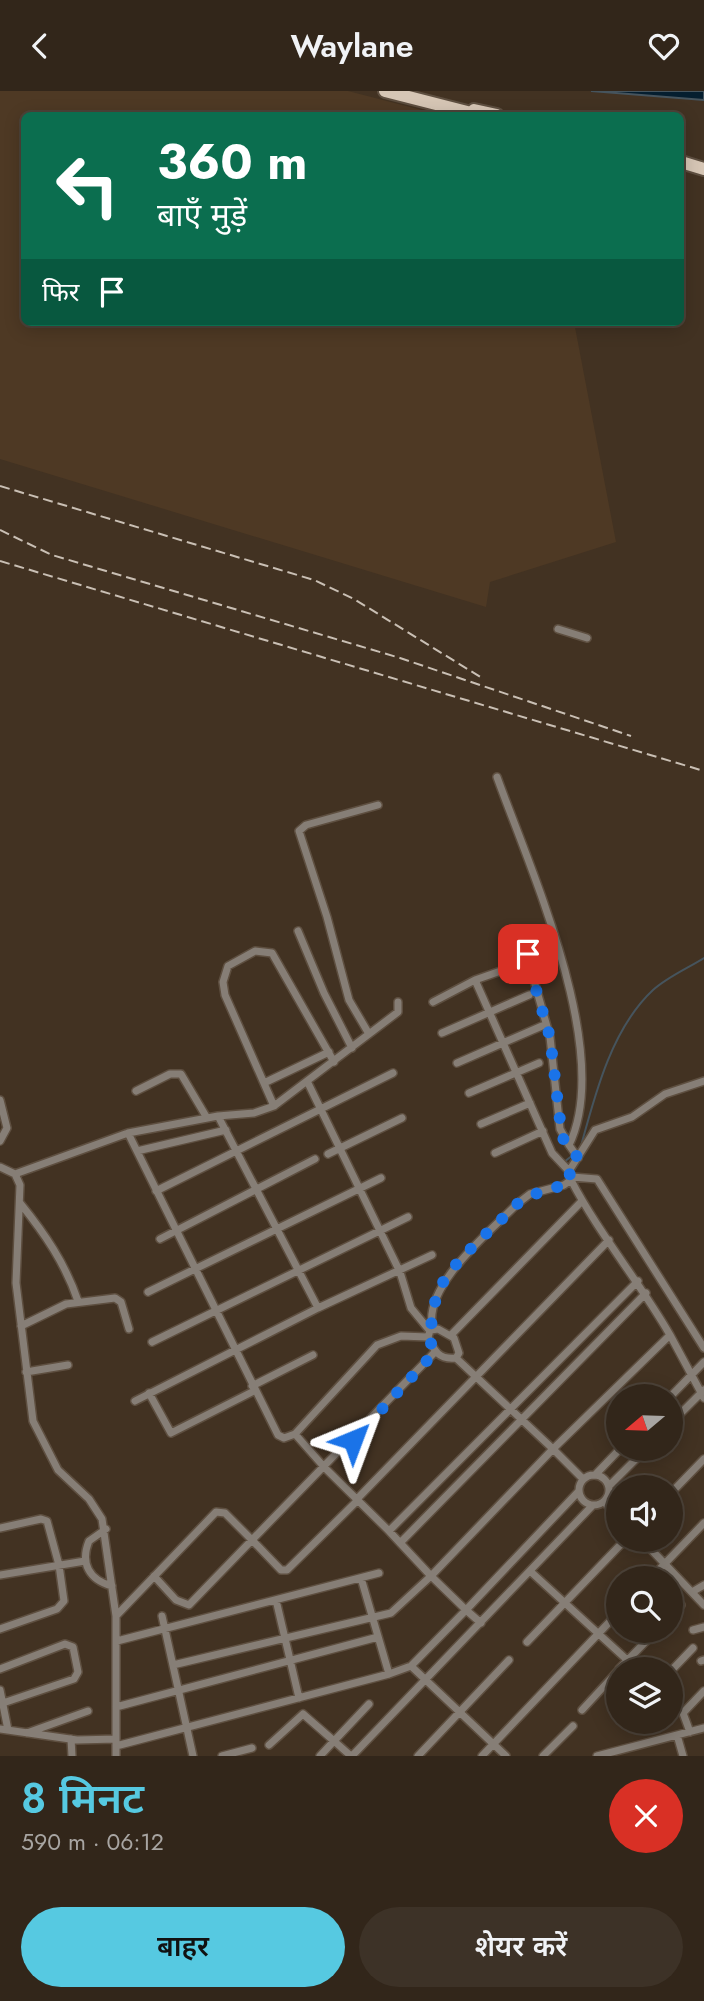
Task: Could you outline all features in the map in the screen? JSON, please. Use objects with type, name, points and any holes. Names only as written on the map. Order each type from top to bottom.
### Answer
[{"type":"main road","points":[[385,91],[467,112]]},
{"type":"main road","points":[[406,91],[486,112]]},
{"type":"main road","points":[[684,163],[704,169]]},
{"type":"main road","points":[[684,169],[704,174]]},
{"type":"street","points":[[558,629],[587,638]]},
{"type":"street","points":[[497,777],[556,946],[580,1032],[582,1057],[579,1113],[569,1173],[564,1185],[530,1194],[517,1204],[449,1274],[439,1290],[431,1332],[435,1352],[447,1359],[456,1358],[583,1479]]},
{"type":"street","points":[[369,1034],[349,1000],[327,917],[299,831],[306,825],[378,805]]},
{"type":"street","points":[[298,931],[324,993],[352,1048]]},
{"type":"street","points":[[556,946],[527,956],[550,1037],[561,1129],[572,1150]]},
{"type":"street","points":[[274,1106],[225,995],[223,982],[228,966],[255,951],[272,953],[334,1062]]},
{"type":"street","points":[[433,1002],[475,981],[519,965]]},
{"type":"street","points":[[475,981],[554,1156],[569,1173],[582,1201],[646,1293],[703,1393],[683,1412]]},
{"type":"street","points":[[442,1033],[529,995]]},
{"type":"street","points":[[15,1174],[128,1133],[218,1116],[254,1113],[274,1106],[308,1083],[398,1012],[398,1002]]},
{"type":"street","points":[[457,1063],[542,1026]]},
{"type":"street","points":[[264,1083],[329,1052]]},
{"type":"street","points":[[468,1093],[539,1063]]},
{"type":"street","points":[[156,1191],[393,1073]]},
{"type":"street","points":[[136,1091],[170,1075],[181,1074],[207,1118]]},
{"type":"street","points":[[554,1156],[572,1150],[595,1130],[632,1117],[665,1094],[704,1081]]},
{"type":"street","points":[[308,1083],[400,1272],[415,1317],[431,1332]]},
{"type":"street","points":[[0,1100],[6,1128],[0,1141]]},
{"type":"street","points":[[481,1124],[530,1103]]},
{"type":"street","points":[[218,1116],[318,1308]]},
{"type":"street","points":[[328,1154],[402,1118]]},
{"type":"street","points":[[136,1151],[226,1130]]},
{"type":"street","points":[[495,1153],[542,1131]]},
{"type":"street","points":[[128,1133],[278,1435],[290,1436],[325,1468],[481,1623]]},
{"type":"street","points":[[160,1239],[315,1159]]},
{"type":"street","points":[[0,1167],[15,1174],[20,1185],[16,1250],[21,1326],[26,1372],[40,1438],[64,1479],[89,1499],[106,1529],[116,1616],[116,1756]]},
{"type":"street","points":[[569,1173],[597,1179],[704,1348]]},
{"type":"street","points":[[148,1291],[381,1178]]},
{"type":"street","points":[[451,1335],[582,1201]]},
{"type":"street","points":[[20,1203],[49,1239],[69,1275],[78,1301]]},
{"type":"street","points":[[152,1342],[408,1217]]},
{"type":"street","points":[[116,1616],[216,1512],[225,1513],[281,1570],[287,1570],[608,1240]]},
{"type":"street","points":[[135,1401],[318,1308],[432,1255]]},
{"type":"street","points":[[389,1531],[638,1281]]},
{"type":"street","points":[[400,1543],[646,1293]]},
{"type":"street","points":[[21,1326],[78,1301],[89,1303],[119,1299],[129,1329]]},
{"type":"street","points":[[290,1436],[377,1345],[401,1336],[431,1332],[451,1335],[458,1345],[459,1353],[456,1358]]},
{"type":"street","points":[[173,1665],[397,1610],[553,1449],[670,1335]]},
{"type":"street","points":[[153,1576],[177,1600],[189,1605],[435,1352]]},
{"type":"street","points":[[149,1393],[171,1433],[313,1355]]},
{"type":"street","points":[[683,1385],[704,1362]]},
{"type":"street","points":[[26,1372],[68,1365]]},
{"type":"street","points":[[683,1481],[704,1459]]},
{"type":"street","points":[[583,1479],[595,1475],[608,1461]]},
{"type":"street","points":[[620,1475],[634,1461]]},
{"type":"street","points":[[595,1475],[606,1481]]},
{"type":"street","points":[[0,1690],[4,1730],[116,1743],[186,1728],[389,1674],[411,1666],[579,1492],[583,1479]]},
{"type":"street","points":[[579,1492],[583,1501],[593,1506]]},
{"type":"street","points":[[270,1745],[303,1714],[352,1756],[593,1506],[606,1499]]},
{"type":"street","points":[[0,1528],[46,1520],[59,1565],[64,1601],[61,1607],[0,1629]]},
{"type":"street","points":[[661,1566],[704,1523]]},
{"type":"street","points":[[106,1529],[89,1541],[85,1561],[94,1578],[112,1586]]},
{"type":"street","points":[[527,1641],[614,1552]]},
{"type":"street","points":[[655,1552],[704,1605]]},
{"type":"street","points":[[0,1575],[85,1561]]},
{"type":"street","points":[[530,1571],[623,1657]]},
{"type":"street","points":[[117,1641],[379,1573]]},
{"type":"street","points":[[361,1578],[389,1674]]},
{"type":"street","points":[[692,1592],[704,1585]]},
{"type":"street","points":[[276,1600],[299,1698]]},
{"type":"street","points":[[162,1616],[193,1756]]},
{"type":"street","points":[[482,1756],[606,1626]]},
{"type":"street","points":[[693,1630],[704,1627]]},
{"type":"street","points":[[116,1707],[378,1637]]},
{"type":"street","points":[[631,1657],[644,1643]]},
{"type":"street","points":[[0,1669],[70,1644],[79,1672],[74,1679],[3,1703]]},
{"type":"street","points":[[683,1658],[693,1648]]},
{"type":"street","points":[[418,1756],[509,1660]]},
{"type":"street","points":[[411,1666],[427,1678],[506,1756]]},
{"type":"street","points":[[582,1710],[606,1684]]},
{"type":"street","points":[[690,1732],[683,1713],[704,1691]]},
{"type":"street","points":[[320,1756],[369,1704]]},
{"type":"street","points":[[27,1733],[88,1711]]},
{"type":"street","points":[[543,1756],[573,1726]]},
{"type":"street","points":[[597,1756],[704,1728]]},
{"type":"street","points":[[677,1735],[683,1756]]},
{"type":"street","points":[[71,1739],[72,1756]]},
{"type":"street","points":[[222,1756],[252,1748]]},
{"type":"shaded area","points":[[0,91],[348,91],[429,112],[21,112],[21,326],[575,326],[616,542],[490,582],[486,607],[0,459]]},
{"type":"water","points":[[591,91],[704,91],[704,100]]},
{"type":"waterway","points":[[581,1146],[607,1063],[626,1023],[653,990],[704,958]]},
{"type":"waterway","points":[[564,1162],[573,1155]]},
{"type":"railway","points":[[0,486],[314,580],[354,599],[482,678]]},
{"type":"railway","points":[[0,530],[52,555],[400,658],[631,736]]},
{"type":"railway","points":[[0,561],[704,771]]},
{"type":"route","points":[[353,1440],[435,1352],[428,1337],[433,1329],[431,1322],[439,1290],[449,1274],[517,1204],[530,1194],[564,1185],[571,1180],[569,1171],[578,1158],[562,1137],[553,1053],[527,959],[528,954]]}]
